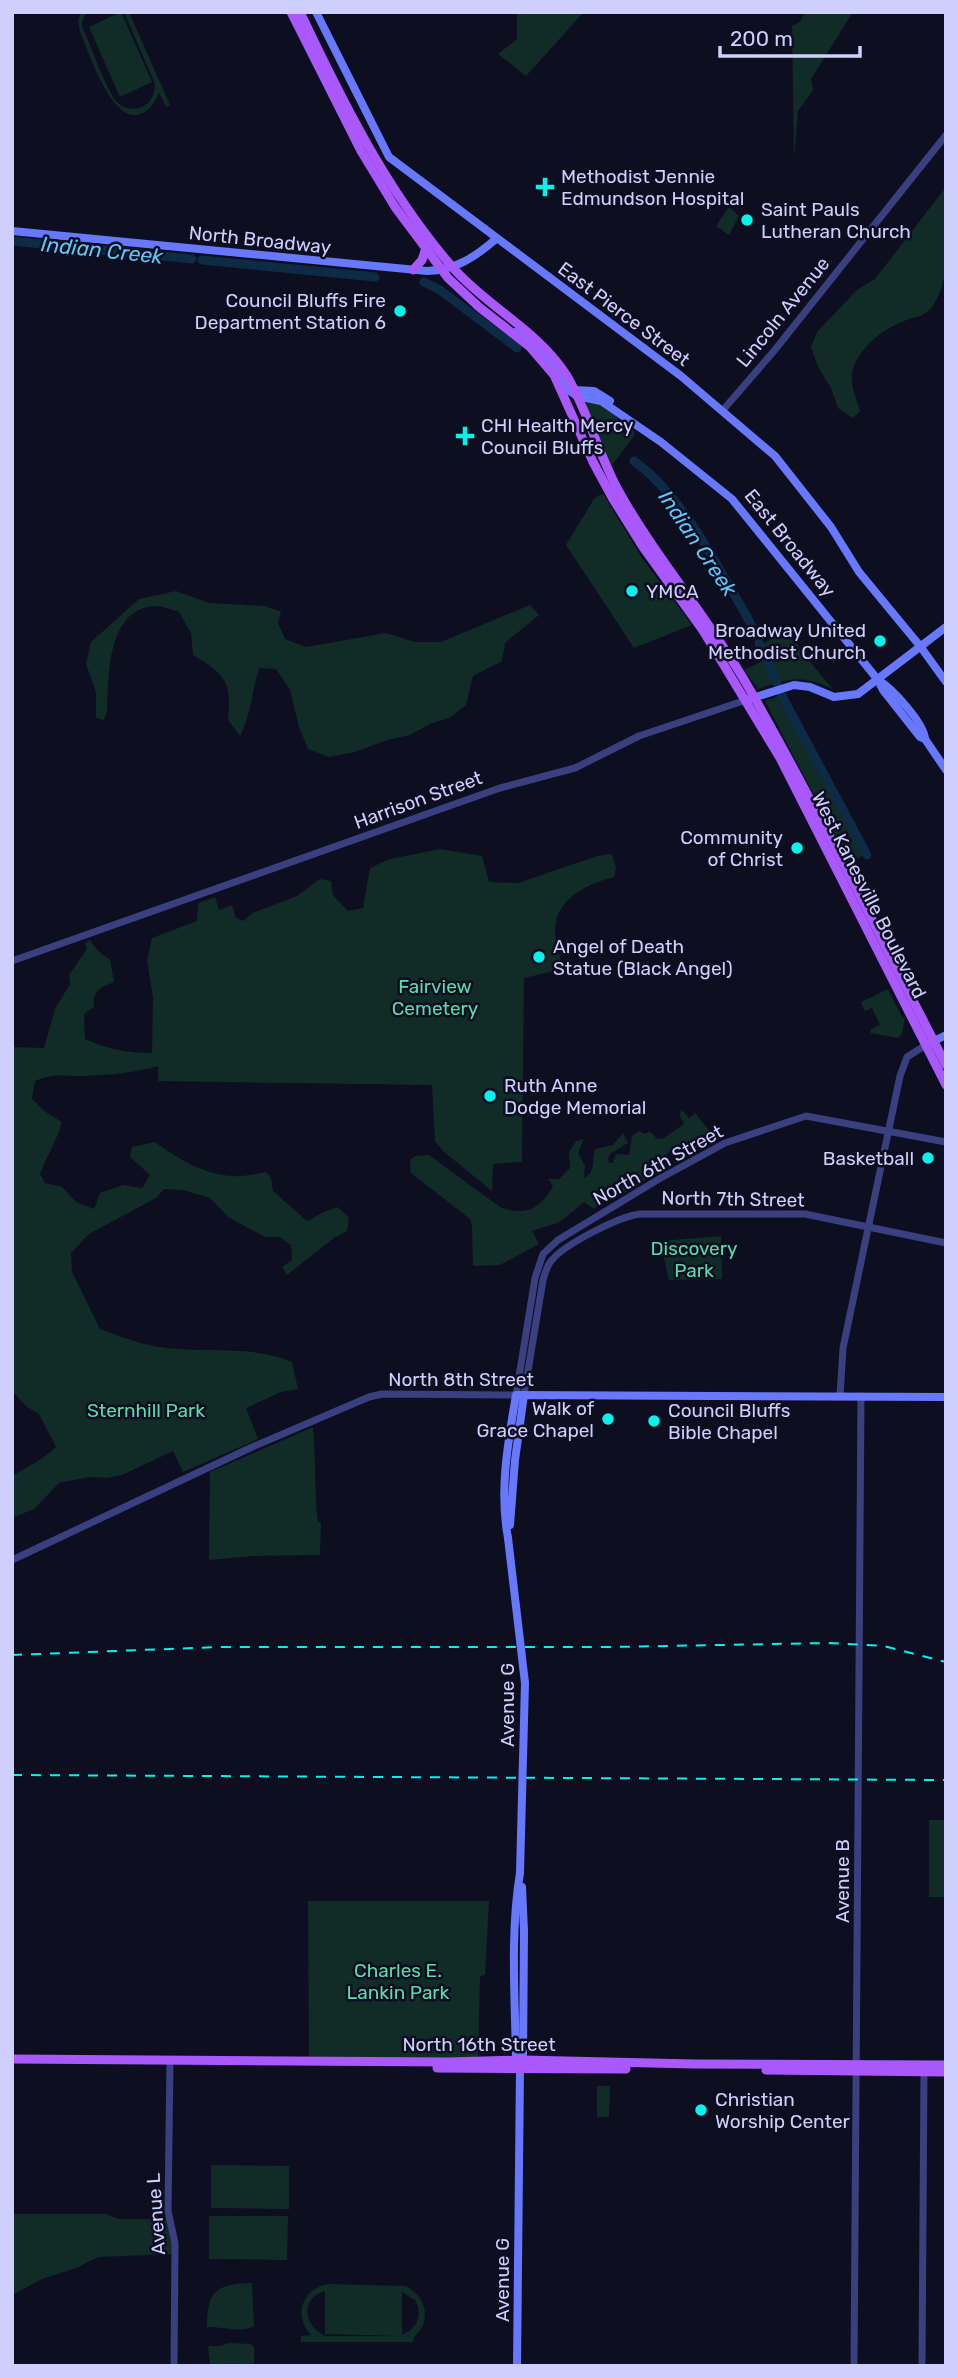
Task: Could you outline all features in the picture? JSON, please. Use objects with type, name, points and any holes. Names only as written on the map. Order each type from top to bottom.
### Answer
[{"type":"main road","points":[[291,12],[368,165],[388,197],[458,289],[543,361],[560,386],[593,462],[613,499],[643,547],[750,698]]},
{"type":"main road","points":[[300,12],[381,171],[404,205],[470,285],[546,348],[575,393],[618,489],[660,556],[709,623],[750,698]]},
{"type":"main road","name":"East Pierce Street","points":[[316,12],[389,157],[681,376],[775,456],[831,527],[859,572],[946,682]]},
{"type":"main road","name":"North Broadway","points":[[12,231],[413,270],[453,267],[473,258],[496,239]]},
{"type":"main road","points":[[413,270],[422,260],[426,248]]},
{"type":"main road","points":[[501,325],[531,341],[552,364],[568,390],[575,393]]},
{"type":"main road","name":"East Broadway","points":[[575,393],[594,391],[602,395],[732,499],[878,680],[889,686],[925,734],[925,739],[946,770]]},
{"type":"main road","points":[[878,680],[946,627]]},
{"type":"main road","name":"Harrison Street","points":[[750,698],[788,686],[802,685],[834,697],[855,695],[878,680]]},
{"type":"main road","name":"West Kanesville Boulevard","points":[[750,698],[783,756],[930,1043],[946,1085]]},
{"type":"main road","points":[[930,1043],[946,1035]]},
{"type":"main road","name":"West Kanesville Boulevard","points":[[930,1043],[946,1065]]},
{"type":"main road","name":"North 8th Street","points":[[520,1395],[946,1397]]},
{"type":"main road","name":"Avenue G","points":[[517,2366],[520,2062],[515,1956],[525,1683],[504,1492],[520,1395]]},
{"type":"main road","name":"North 16th Street","points":[[12,2059],[170,2063]]},
{"type":"main road","name":"North 16th Street","points":[[12,2065],[520,2062],[856,2068],[924,2068],[946,2065]]},
{"type":"main road","name":"North 16th Street","points":[[924,2068],[946,2072]]},
{"type":"street","name":"Lincoln Avenue","points":[[723,411],[946,135]]},
{"type":"street","name":"Harrison Street","points":[[12,961],[500,788],[575,768],[639,736],[750,698]]},
{"type":"street","points":[[840,1396],[842,1355],[904,1062],[909,1055],[930,1043]]},
{"type":"street","name":"North 6th Street","points":[[539,1279],[540,1259],[553,1244],[659,1179],[725,1143],[806,1116],[946,1142]]},
{"type":"street","name":"North 7th Street","points":[[539,1279],[558,1254],[611,1222],[630,1215],[805,1214],[946,1243]]},
{"type":"street","name":"Avenue G","points":[[520,1395],[539,1279]]},
{"type":"street","name":"North 8th Street","points":[[12,1560],[250,1448],[369,1396],[520,1395]]},
{"type":"street","name":"Avenue B","points":[[854,2366],[861,1396]]},
{"type":"street","name":"Avenue L","points":[[170,2063],[168,2211],[175,2243],[174,2366]]},
{"type":"street","points":[[922,2366],[924,2068]]},
{"type":"green space","points":[[81,12],[86,12],[82,22],[83,29],[116,101],[128,108],[142,107],[150,101],[155,88],[124,12],[129,12],[170,105],[166,107],[159,93],[150,107],[141,114],[126,113],[118,106],[102,82],[80,32],[78,21]]},
{"type":"green space","points":[[121,12],[152,82],[120,97],[89,27]]},
{"type":"green space","points":[[517,12],[584,12],[526,76],[498,54],[517,39]]},
{"type":"green space","points":[[805,12],[853,12],[811,79],[813,90],[798,111],[794,159],[792,26],[800,22]]},
{"type":"green space","points":[[946,187],[947,247],[940,292],[928,311],[887,330],[873,340],[856,361],[852,379],[860,411],[853,418],[838,408],[831,388],[818,367],[811,347],[817,332],[857,290],[875,279]]},
{"type":"green space","points":[[729,207],[739,216],[729,235],[716,226]]},
{"type":"green space","points":[[584,399],[598,402],[634,431],[634,436],[612,465],[582,402]]},
{"type":"green space","name":"YMCA","points":[[601,494],[642,558],[692,625],[634,648],[566,545],[594,499]]},
{"type":"green space","points":[[176,591],[209,603],[265,606],[281,612],[278,623],[285,639],[306,647],[386,633],[415,642],[441,642],[530,605],[539,615],[505,643],[502,661],[473,676],[466,705],[451,717],[410,735],[329,757],[308,749],[299,727],[290,690],[276,669],[259,668],[240,736],[228,720],[229,697],[220,674],[193,655],[191,633],[179,612],[159,606],[138,611],[126,620],[118,632],[110,664],[107,711],[104,720],[96,718],[96,692],[86,664],[91,642],[139,599]]},
{"type":"green space","points":[[787,631],[833,689],[812,681],[795,679],[758,689],[744,670],[763,661],[758,646]]},
{"type":"green space","points":[[784,694],[801,736],[869,852],[849,863],[765,701]]},
{"type":"green space","points":[[440,849],[482,856],[489,882],[518,883],[597,856],[612,854],[616,868],[614,877],[584,888],[561,909],[555,930],[563,969],[524,978],[522,1162],[493,1164],[492,1191],[443,1151],[435,1141],[432,1085],[158,1081],[158,1066],[112,1074],[54,1076],[35,1081],[32,1099],[62,1122],[40,1174],[45,1183],[62,1187],[76,1202],[94,1209],[100,1193],[123,1185],[142,1188],[150,1175],[130,1157],[132,1147],[155,1142],[182,1160],[221,1175],[266,1172],[271,1178],[273,1191],[307,1221],[337,1207],[349,1217],[347,1231],[287,1275],[282,1267],[292,1260],[291,1245],[279,1237],[265,1237],[228,1217],[210,1198],[183,1190],[164,1189],[156,1198],[89,1234],[71,1253],[72,1272],[100,1329],[159,1347],[246,1351],[276,1357],[292,1362],[298,1389],[281,1392],[246,1408],[258,1439],[183,1472],[173,1451],[122,1475],[89,1477],[59,1483],[34,1509],[12,1518],[12,1476],[56,1447],[39,1414],[27,1407],[12,1391],[12,1047],[44,1048],[55,1009],[70,984],[69,975],[87,949],[85,943],[90,940],[98,951],[110,960],[114,982],[98,990],[94,997],[94,1007],[84,1014],[85,1039],[117,1050],[152,1053],[153,997],[147,961],[152,938],[197,921],[198,903],[215,897],[219,910],[232,905],[236,918],[243,921],[253,913],[297,896],[320,879],[331,881],[333,895],[348,911],[363,908],[370,868],[390,859]]},
{"type":"green space","points":[[888,989],[905,1018],[902,1034],[898,1038],[870,1033],[871,1029],[880,1025],[872,1008],[865,1011],[861,1002]]},
{"type":"green space","points":[[681,1109],[689,1118],[695,1113],[712,1134],[679,1145],[666,1155],[660,1171],[619,1196],[614,1192],[594,1209],[584,1202],[560,1222],[532,1231],[539,1244],[500,1265],[473,1266],[470,1219],[411,1173],[410,1160],[415,1156],[429,1155],[500,1207],[525,1211],[543,1201],[553,1186],[548,1179],[559,1179],[570,1168],[569,1152],[576,1141],[584,1139],[578,1153],[585,1166],[584,1178],[591,1172],[595,1149],[613,1145],[623,1133],[628,1143],[611,1153],[609,1163],[613,1163],[616,1154],[629,1155],[632,1136],[639,1131],[645,1134],[650,1131],[657,1139],[664,1138],[684,1124],[680,1116]]},
{"type":"green space","name":"Discovery Park","points":[[721,1236],[722,1279],[669,1280],[660,1241]]},
{"type":"green space","points":[[313,1427],[318,1522],[321,1522],[320,1555],[209,1560],[210,1472]]},
{"type":"green space","points":[[929,1820],[946,1820],[946,1897],[929,1897]]},
{"type":"green space","name":"Charles E. Lankin Park","points":[[308,1901],[489,1901],[485,1975],[480,1976],[478,2061],[309,2061]]},
{"type":"green space","points":[[597,2086],[610,2086],[609,2117],[597,2117]]},
{"type":"green space","points":[[211,2165],[289,2166],[289,2209],[211,2208]]},
{"type":"green space","points":[[12,2214],[106,2214],[118,2219],[169,2219],[175,2254],[98,2257],[76,2268],[42,2279],[12,2295]]},
{"type":"green space","points":[[209,2216],[288,2216],[287,2260],[209,2259]]},
{"type":"green space","points":[[252,2283],[254,2326],[237,2330],[207,2327],[209,2305],[216,2292],[230,2285]]},
{"type":"green space","points":[[328,2284],[406,2286],[416,2293],[423,2303],[425,2315],[422,2327],[413,2342],[301,2342],[301,2336],[311,2335],[302,2319],[303,2304],[306,2297]],"holes":[[[325,2291],[325,2334],[397,2336],[326,2336],[319,2332],[309,2320],[308,2306],[311,2300]],[[402,2292],[415,2300],[419,2311],[415,2325],[402,2335]]]},
{"type":"green space","points":[[251,2344],[254,2347],[254,2366],[210,2366],[208,2346]]},
{"type":"waterway","name":"Indian Creek","points":[[12,241],[192,259]]},
{"type":"waterway","name":"Indian Creek","points":[[202,260],[375,277]]},
{"type":"waterway","name":"Indian Creek","points":[[424,282],[440,290],[517,348]]},
{"type":"waterway","name":"Indian Creek","points":[[634,461],[649,473],[687,517],[709,550],[754,631]]},
{"type":"waterway","name":"Indian Creek","points":[[759,643],[777,683]]},
{"type":"waterway","name":"Indian Creek","points":[[782,696],[867,855]]},
{"type":"railway","points":[[12,1655],[219,1647],[612,1647],[828,1643],[884,1646],[946,1662]]},
{"type":"railway","points":[[12,1775],[946,1780]]},
{"type":"place","name":"Methodist Jennie Edmundson Hospital","points":[[545,187]]},
{"type":"place","name":"Saint Pauls Lutheran Church","points":[[747,220]]},
{"type":"place","name":"Council Bluffs Fire Department Station 6","points":[[400,311]]},
{"type":"place","name":"CHI Health Mercy Council Bluffs","points":[[465,436]]},
{"type":"place","name":"YMCA","points":[[632,591]]},
{"type":"place","name":"Broadway United Methodist Church","points":[[880,641]]},
{"type":"place","name":"Community of Christ","points":[[797,848]]},
{"type":"place","name":"Angel of Death Statue (Black Angel)","points":[[539,957]]},
{"type":"place","name":"Ruth Anne Dodge Memorial","points":[[490,1096]]},
{"type":"place","name":"Basketball","points":[[928,1158]]},
{"type":"place","name":"Walk of Grace Chapel","points":[[608,1419]]},
{"type":"place","name":"Council Bluffs Bible Chapel","points":[[654,1421]]},
{"type":"place","name":"Christian Worship Center","points":[[701,2110]]},
{"type":"park label","name":"Fairview Cemetery","points":[[435,997]]},
{"type":"park label","name":"Sternhill Park","points":[[146,1410]]}]
